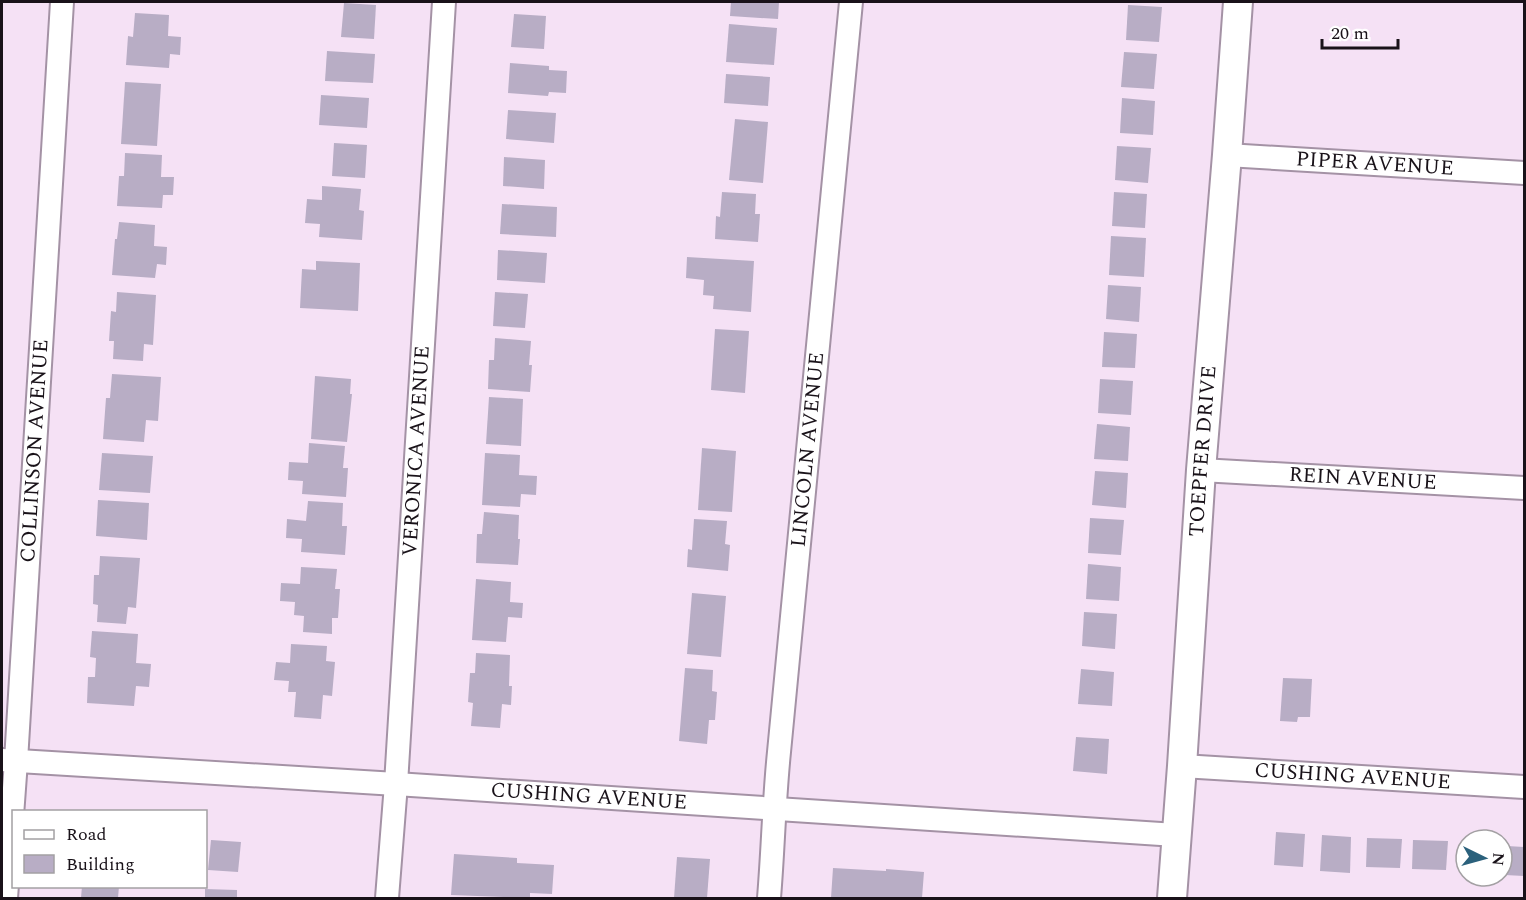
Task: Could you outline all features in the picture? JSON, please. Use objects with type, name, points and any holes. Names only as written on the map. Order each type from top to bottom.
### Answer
[{"type":"street","name":"COLLINSON AVENUE","points":[[6,898],[9,761],[62,2]]},
{"type":"street","name":"VERONICA AVENUE","points":[[387,898],[444,2]]},
{"type":"street","name":"LINCOLN AVENUE","points":[[769,898],[774,808],[851,2]]},
{"type":"street","name":"TOEPFER DRIVE","points":[[1172,898],[1201,470],[1238,2]]},
{"type":"street","name":"PIPER AVENUE","points":[[1227,155],[1524,173]]},
{"type":"street","name":"REIN AVENUE","points":[[1201,470],[1524,488]]},
{"type":"street","name":"CUSHING AVENUE","points":[[9,761],[774,808],[1176,836]]},
{"type":"street","name":"CUSHING AVENUE","points":[[1182,766],[1524,788]]},
{"type":"building","points":[[731,2],[779,2],[778,19],[730,16]]},
{"type":"building","points":[[344,3],[376,5],[374,39],[341,37]]},
{"type":"building","points":[[1128,5],[1162,7],[1159,42],[1126,40]]},
{"type":"building","points":[[135,13],[169,15],[168,36],[181,37],[180,55],[170,54],[169,68],[126,65],[128,36],[133,37]]},
{"type":"building","points":[[514,14],[546,16],[544,49],[511,47]]},
{"type":"building","points":[[729,24],[777,28],[774,65],[726,62]]},
{"type":"building","points":[[327,51],[375,54],[373,83],[325,81]]},
{"type":"building","points":[[1124,52],[1157,54],[1154,89],[1121,87]]},
{"type":"building","points":[[510,63],[549,66],[549,70],[567,71],[566,93],[549,92],[548,96],[508,93]]},
{"type":"building","points":[[726,74],[770,77],[768,106],[724,103]]},
{"type":"building","points":[[125,82],[161,84],[157,146],[121,144]]},
{"type":"building","points":[[321,95],[369,98],[367,128],[319,125]]},
{"type":"building","points":[[1122,98],[1155,101],[1153,135],[1120,133]]},
{"type":"building","points":[[508,110],[556,113],[554,143],[506,139]]},
{"type":"building","points":[[735,119],[768,122],[763,183],[729,180]]},
{"type":"building","points":[[334,143],[367,145],[365,178],[332,176]]},
{"type":"building","points":[[1117,146],[1151,148],[1148,183],[1115,180]]},
{"type":"building","points":[[125,153],[162,155],[161,177],[174,177],[173,195],[163,195],[162,208],[117,206],[119,176],[124,176]]},
{"type":"building","points":[[504,157],[545,160],[544,189],[503,186]]},
{"type":"building","points":[[322,186],[361,189],[359,210],[364,211],[362,240],[319,237],[320,224],[305,223],[307,199],[322,200]]},
{"type":"building","points":[[722,192],[756,194],[755,214],[760,214],[758,242],[715,239],[716,216],[720,217]]},
{"type":"building","points":[[1114,192],[1147,194],[1145,228],[1112,226]]},
{"type":"building","points":[[502,204],[557,207],[556,237],[500,234]]},
{"type":"building","points":[[119,222],[155,225],[154,246],[167,247],[166,265],[157,264],[155,278],[112,275]]},
{"type":"building","points":[[1111,236],[1146,238],[1144,277],[1109,275]]},
{"type":"building","points":[[498,250],[547,253],[545,283],[497,280]]},
{"type":"building","points":[[687,257],[754,261],[751,312],[713,309],[714,296],[703,295],[704,280],[686,278]]},
{"type":"building","points":[[316,261],[360,263],[358,311],[300,308],[302,269],[316,270]]},
{"type":"building","points":[[1108,285],[1141,287],[1139,322],[1106,319]]},
{"type":"building","points":[[117,292],[156,295],[153,345],[144,344],[143,361],[113,359],[114,341],[109,341],[111,311],[116,312]]},
{"type":"building","points":[[495,292],[528,294],[525,328],[493,326]]},
{"type":"building","points":[[715,329],[749,331],[745,393],[711,390]]},
{"type":"building","points":[[1104,332],[1137,334],[1135,368],[1102,367]]},
{"type":"building","points":[[495,338],[531,341],[530,392],[488,389],[489,360],[494,360]]},
{"type":"building","points":[[112,374],[161,377],[158,421],[146,420],[144,442],[103,439],[106,398],[110,398]]},
{"type":"building","points":[[315,376],[351,379],[350,394],[352,394],[347,442],[311,439]]},
{"type":"building","points":[[1100,379],[1133,381],[1131,415],[1098,413]]},
{"type":"building","points":[[489,397],[523,399],[521,446],[486,444]]},
{"type":"building","points":[[1097,424],[1130,427],[1128,461],[1094,459]]},
{"type":"building","points":[[309,443],[345,446],[343,468],[348,468],[346,497],[302,494],[303,481],[288,480],[289,462],[308,463]]},
{"type":"building","points":[[702,448],[736,451],[732,512],[698,510]]},
{"type":"building","points":[[102,453],[153,456],[150,493],[99,490]]},
{"type":"building","points":[[485,453],[520,455],[519,475],[537,476],[536,495],[521,494],[520,507],[482,505]]},
{"type":"building","points":[[1095,471],[1128,473],[1126,508],[1092,505]]},
{"type":"building","points":[[98,500],[149,503],[147,540],[96,536]]},
{"type":"building","points":[[308,501],[343,503],[342,526],[347,526],[345,555],[301,552],[302,539],[286,538],[287,519],[306,521]]},
{"type":"building","points":[[484,512],[519,515],[518,565],[476,563],[477,534],[482,534]]},
{"type":"building","points":[[1090,518],[1124,520],[1121,555],[1088,553]]},
{"type":"building","points":[[694,519],[727,521],[725,544],[730,545],[728,571],[687,567],[688,549],[692,550]]},
{"type":"building","points":[[100,556],[140,558],[136,608],[128,607],[126,624],[97,622],[98,605],[93,604],[94,575],[99,575]]},
{"type":"building","points":[[1088,564],[1121,567],[1119,601],[1086,599]]},
{"type":"building","points":[[301,567],[337,569],[335,589],[340,589],[338,618],[332,618],[332,634],[303,632],[304,616],[294,615],[295,602],[280,601],[281,583],[300,584]]},
{"type":"building","points":[[476,579],[511,582],[510,602],[523,603],[522,618],[508,617],[506,642],[472,640]]},
{"type":"building","points":[[692,593],[726,596],[721,657],[687,654]]},
{"type":"building","points":[[1084,612],[1117,614],[1115,649],[1082,646]]},
{"type":"building","points":[[92,631],[138,634],[136,663],[151,664],[149,687],[136,686],[134,706],[87,703],[88,677],[95,677],[96,658],[90,657]]},
{"type":"building","points":[[291,644],[327,646],[326,661],[335,662],[332,696],[323,695],[321,719],[294,717],[296,692],[288,692],[289,681],[274,680],[276,662],[290,663]]},
{"type":"building","points":[[476,653],[510,655],[511,705],[502,704],[500,728],[471,726],[473,703],[468,702],[470,673],[475,673]]},
{"type":"building","points":[[685,668],[713,670],[712,691],[717,692],[715,720],[709,720],[707,744],[679,741]]},
{"type":"building","points":[[1081,669],[1114,672],[1112,706],[1078,704]]},
{"type":"building","points":[[1283,678],[1312,679],[1310,717],[1298,717],[1297,722],[1280,721]]},
{"type":"building","points":[[1076,737],[1109,739],[1107,774],[1073,771]]},
{"type":"building","points":[[1276,832],[1305,834],[1303,867],[1274,865]]},
{"type":"building","points":[[1322,835],[1351,837],[1350,873],[1320,871]]},
{"type":"building","points":[[1367,838],[1402,839],[1400,868],[1366,867]]},
{"type":"building","points":[[211,840],[241,842],[238,872],[208,870]]},
{"type":"building","points":[[1413,840],[1448,841],[1446,870],[1412,869]]},
{"type":"building","points":[[1514,846],[1524,847],[1524,876],[1514,875]]},
{"type":"building","points":[[454,854],[517,858],[517,863],[554,865],[552,894],[530,893],[530,898],[451,895]]},
{"type":"building","points":[[677,857],[710,859],[707,898],[674,898]]},
{"type":"building","points":[[833,868],[924,872],[922,898],[831,898]]},
{"type":"building","points":[[82,888],[119,888],[118,898],[81,898]]},
{"type":"building","points":[[205,889],[237,890],[237,898],[205,898]]}]
